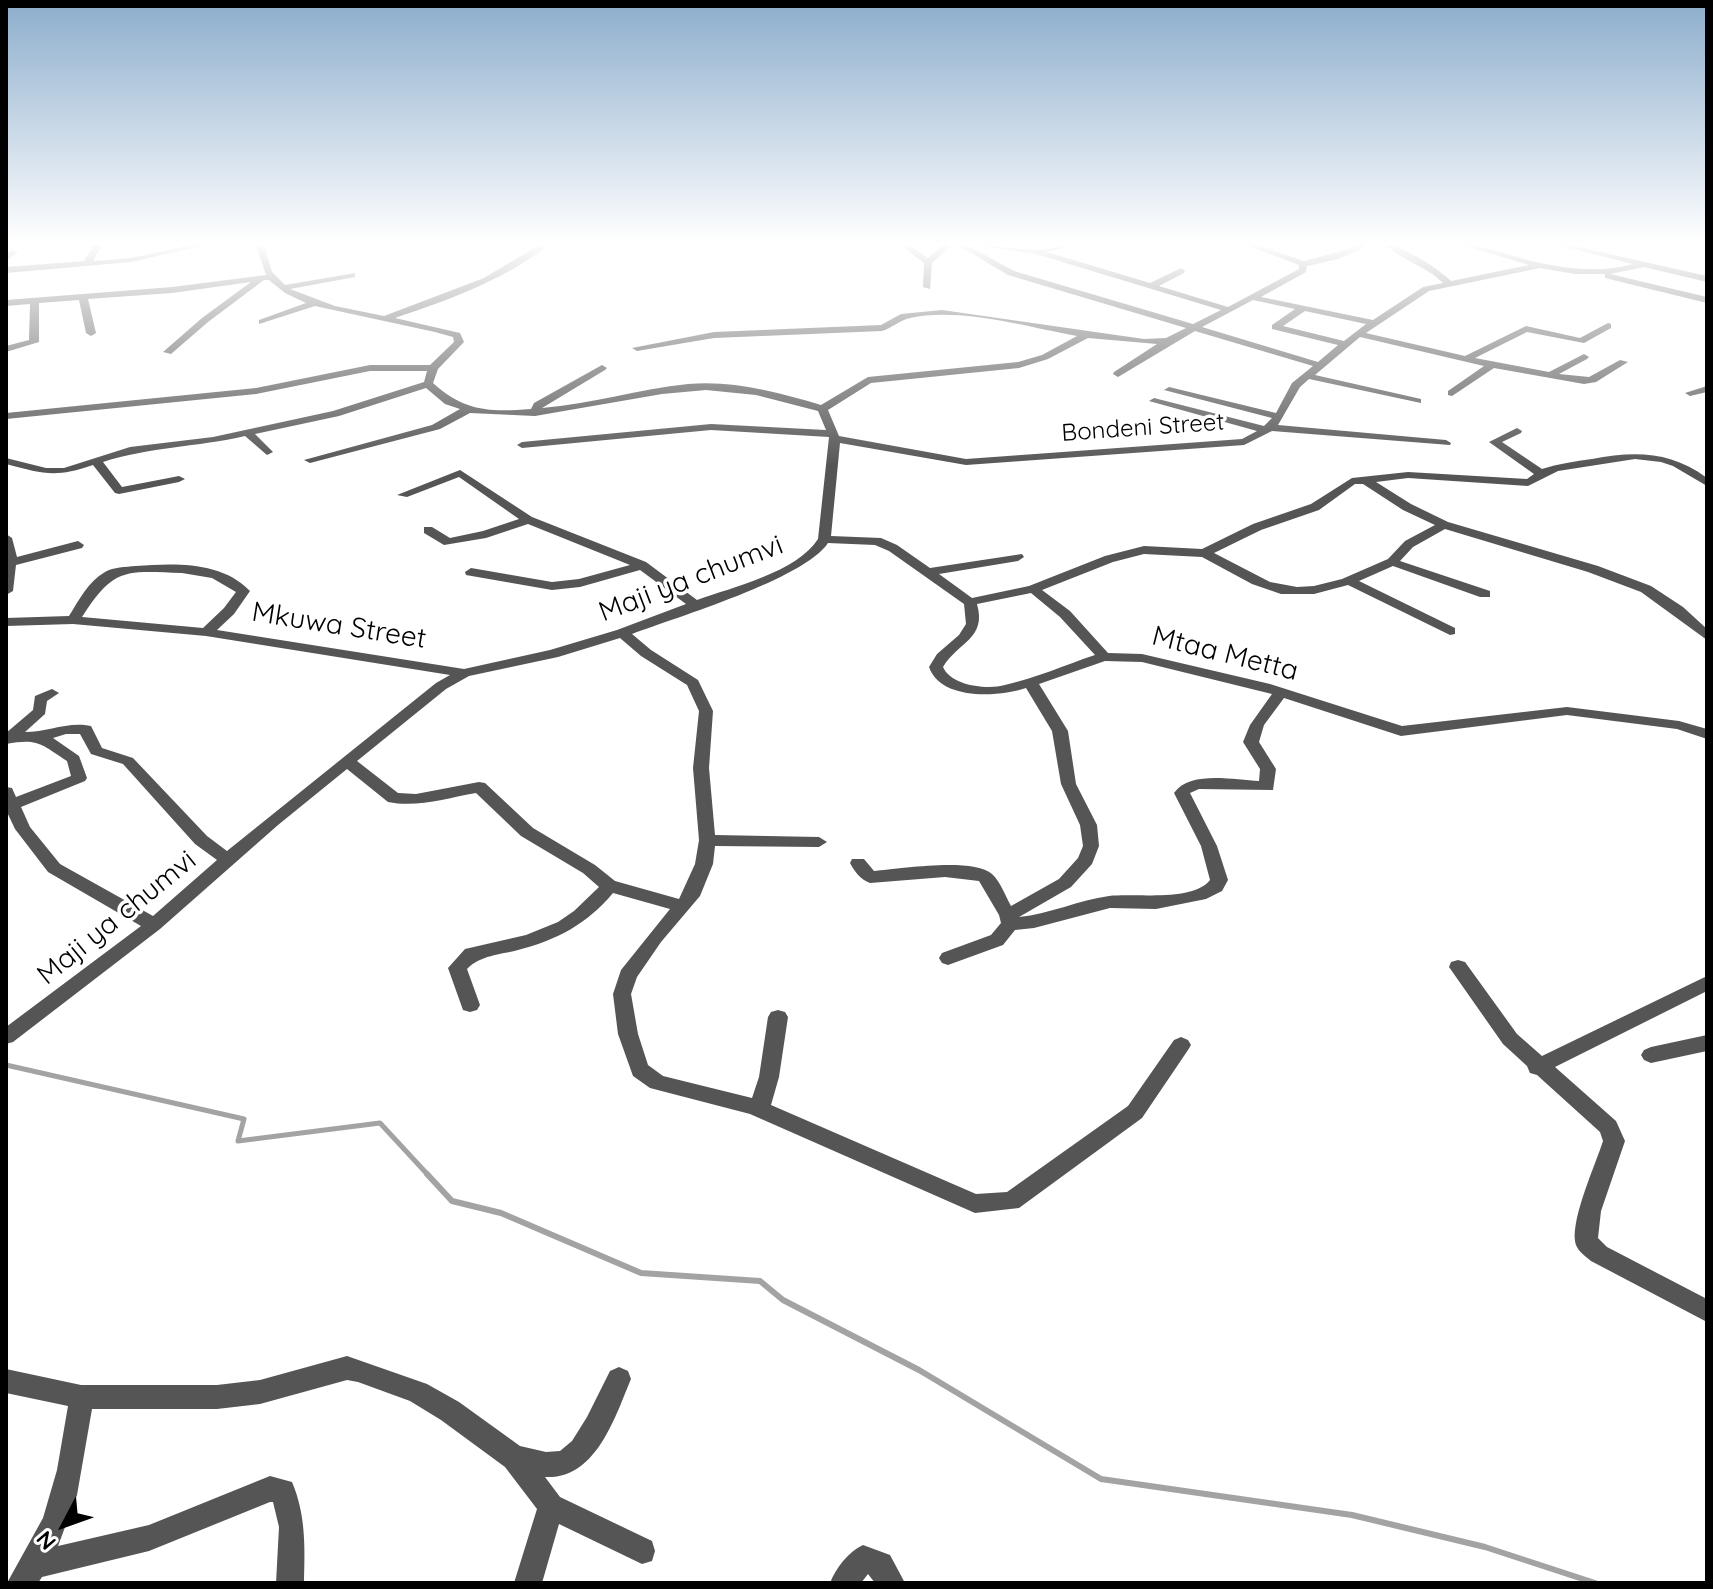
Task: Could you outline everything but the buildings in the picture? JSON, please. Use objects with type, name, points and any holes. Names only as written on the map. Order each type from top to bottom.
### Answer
[{"type":"street","points":[[6,349],[34,342],[35,319]]},
{"type":"street","points":[[88,319],[91,333]]},
{"type":"street","points":[[168,352],[206,319]]},
{"type":"street","points":[[262,322],[270,319]]},
{"type":"street","points":[[388,319],[457,335],[459,342],[433,368],[428,384]]},
{"type":"street","points":[[637,348],[714,335],[882,328],[898,319]]},
{"type":"street","points":[[980,319],[1144,342],[1168,341]]},
{"type":"street","points":[[1160,319],[1319,365]]},
{"type":"street","points":[[1118,374],[1209,319]]},
{"type":"street","points":[[1287,319],[1275,327],[1345,344]]},
{"type":"street","points":[[1353,319],[1373,323]]},
{"type":"street","name":"Bondeni Street","points":[[522,445],[711,427],[835,436],[966,462],[1221,446],[1244,442],[1268,428],[1279,417],[1287,397],[1307,376],[1379,319]]},
{"type":"street","points":[[1466,359],[1526,329],[1581,341],[1608,326]]},
{"type":"street","points":[[1358,334],[1492,365],[1588,381],[1623,362]]},
{"type":"street","points":[[822,409],[868,380],[1019,365],[1045,357],[1087,335]]},
{"type":"street","points":[[1553,373],[1584,357]]},
{"type":"street","points":[[1452,393],[1492,365]]},
{"type":"street","points":[[6,416],[256,391],[370,368],[433,368]]},
{"type":"street","points":[[535,413],[538,405],[602,368]]},
{"type":"street","points":[[1307,376],[1417,401]]},
{"type":"street","points":[[428,384],[443,399],[469,409],[535,413],[672,389],[717,387],[784,396],[822,409],[835,436]]},
{"type":"street","points":[[6,461],[56,472],[130,450],[248,433],[372,404],[428,384]]},
{"type":"street","points":[[1690,393],[1707,389]]},
{"type":"street","points":[[1169,390],[1279,417]]},
{"type":"street","points":[[1154,401],[1268,428],[1446,443]]},
{"type":"street","points":[[310,460],[436,427],[469,409]]},
{"type":"street","points":[[1517,431],[1494,442],[1541,474]]},
{"type":"street","points":[[248,433],[267,452]]},
{"type":"street","name":"Maji ya chumvi","points":[[6,1037],[154,925],[421,699],[464,673],[553,654],[622,633],[789,570],[815,553],[824,539],[835,436]]},
{"type":"street","points":[[1204,553],[1257,527],[1315,507],[1342,486],[1365,480],[1408,475],[1528,483],[1541,474],[1632,454],[1670,460],[1704,479]]},
{"type":"street","points":[[95,460],[119,491],[179,479]]},
{"type":"street","points":[[403,495],[460,473],[528,520],[642,565],[694,604]]},
{"type":"street","points":[[1365,480],[1394,500],[1444,525],[1593,569],[1646,589],[1678,610],[1707,636]]},
{"type":"street","points":[[428,530],[448,542],[528,520]]},
{"type":"street","points":[[824,539],[877,541],[930,572],[970,602],[1033,589],[1109,559],[1144,550],[1204,553],[1225,560],[1276,589],[1307,590],[1349,581],[1392,562],[1409,544],[1444,525]]},
{"type":"street","points":[[6,538],[11,546],[6,591]]},
{"type":"street","points":[[11,562],[78,545]]},
{"type":"street","points":[[930,572],[1018,557]]},
{"type":"street","points":[[1392,562],[1485,594]]},
{"type":"street","points":[[471,572],[552,586],[580,583],[642,565]]},
{"type":"street","name":"Mkuwa Street","points":[[73,620],[94,586],[103,577],[115,572],[203,571],[221,576],[243,591],[229,611],[206,632]]},
{"type":"street","points":[[1349,581],[1450,631]]},
{"type":"street","points":[[1033,589],[1065,614],[1104,657]]},
{"type":"street","name":"Mtaa Metta","points":[[970,602],[975,623],[971,632],[940,659],[936,667],[939,675],[953,684],[977,690],[1003,691],[1032,684],[1104,657],[1142,658],[1184,665],[1281,692],[1401,731],[1567,711],[1679,725],[1707,734]]},
{"type":"street","name":"Mkuwa Street","points":[[6,622],[73,620],[206,632],[464,673]]},
{"type":"street","points":[[622,633],[700,692],[706,711],[701,768],[707,840],[698,883],[683,907],[655,937],[628,975],[622,994],[628,1034],[640,1070],[657,1082],[759,1110],[975,1204],[1011,1201],[1135,1112],[1181,1045]]},
{"type":"street","points":[[948,958],[997,940],[1009,919],[1054,892],[1086,862],[1093,850],[1087,821],[1073,798],[1063,767],[1061,733],[1032,684]]},
{"type":"street","points":[[1009,919],[1110,902],[1156,903],[1206,893],[1216,887],[1219,880],[1209,846],[1182,793],[1197,784],[1267,786],[1268,769],[1251,742],[1257,725],[1281,692]]},
{"type":"street","points":[[9,738],[40,711],[40,699],[52,693]]},
{"type":"street","points":[[9,738],[41,737],[65,729],[86,729],[96,751],[128,761],[201,840],[228,860]]},
{"type":"street","points":[[41,737],[74,759],[79,778],[8,797],[23,829],[54,868],[154,925]]},
{"type":"street","points":[[348,762],[394,798],[416,799],[479,787],[527,832],[589,869],[609,886],[683,907]]},
{"type":"street","points":[[707,840],[819,842]]},
{"type":"street","points":[[858,863],[870,877],[948,872],[979,874],[1009,919]]},
{"type":"street","points":[[470,1005],[457,968],[462,961],[471,954],[555,934],[587,914],[609,886]]},
{"type":"street","points":[[1458,967],[1510,1039],[1537,1067],[1609,1127],[1614,1141],[1594,1197],[1586,1242],[1599,1254],[1707,1311]]},
{"type":"street","points":[[1537,1067],[1707,983]]},
{"type":"street","points":[[759,1110],[769,1077],[778,1017]]},
{"type":"street","points":[[1651,1055],[1707,1043]]},
{"type":"street","points":[[6,1381],[81,1397],[240,1395],[347,1368],[418,1392],[450,1411],[514,1458],[551,1506],[642,1551]]},
{"type":"street","points":[[514,1458],[544,1464],[566,1463],[579,1452],[619,1379]]},
{"type":"street","points":[[28,1574],[53,1524],[69,1474],[81,1397]]},
{"type":"street","points":[[28,1574],[149,1538],[270,1489],[283,1491],[290,1512],[290,1583]]},
{"type":"street","points":[[528,1583],[551,1506]]},
{"type":"street","points":[[844,1583],[863,1559],[880,1565],[891,1583]]},
{"type":"waterway","points":[[6,1065],[244,1119],[238,1141],[380,1123],[429,1176]]},
{"type":"waterway","points":[[427,1174],[452,1201],[501,1213],[641,1273],[760,1281],[783,1300],[919,1370],[1101,1479],[1352,1515],[1485,1547],[1595,1583]]}]
